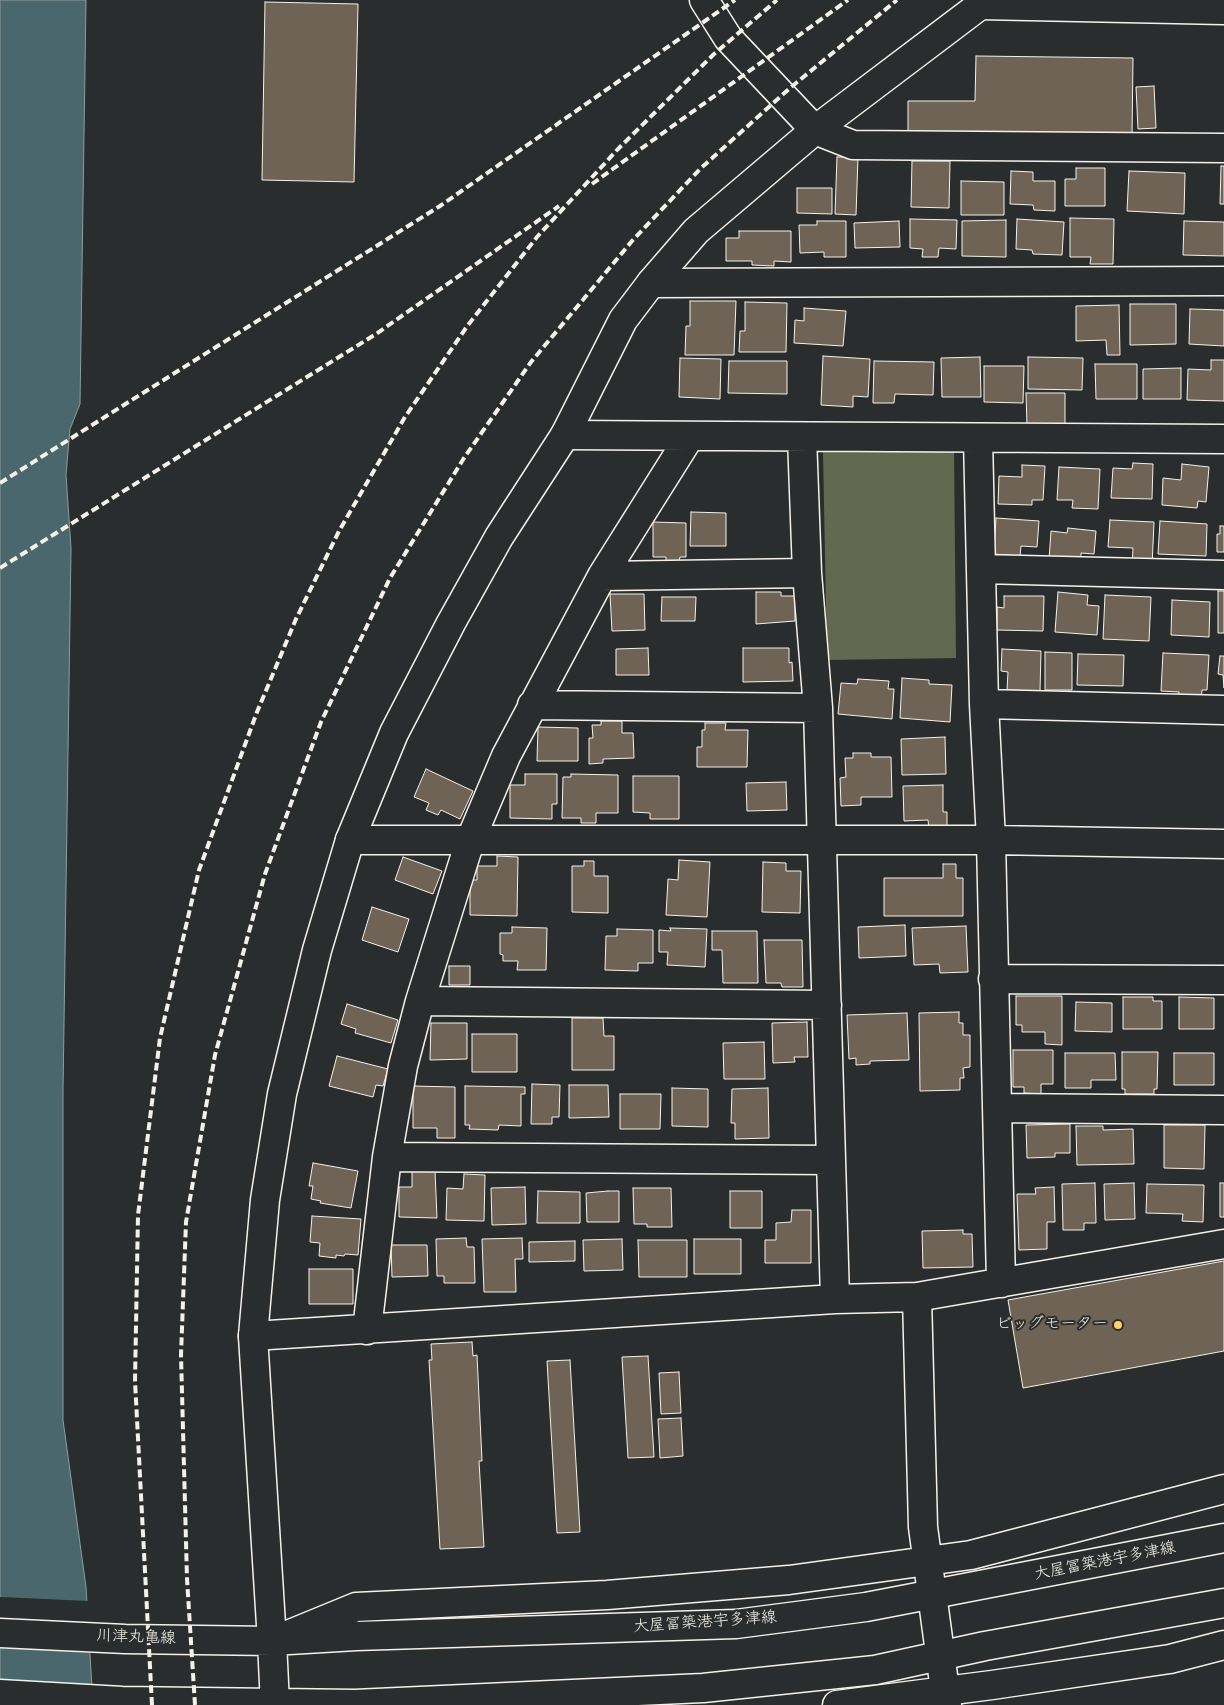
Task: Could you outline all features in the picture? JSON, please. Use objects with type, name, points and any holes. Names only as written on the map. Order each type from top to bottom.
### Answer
[{"type":"street","points":[[704,0],[728,38],[815,130],[853,145],[1224,148]]},
{"type":"street","points":[[275,1704],[253,1336],[265,1200],[282,1094],[317,950],[350,840],[394,733],[450,623],[500,537],[565,435],[623,320],[651,283],[696,231],[815,130],[984,2],[1224,10]]},
{"type":"street","points":[[651,283],[1224,281]]},
{"type":"street","points":[[565,435],[1224,439]]},
{"type":"street","points":[[367,1330],[386,1158],[403,1066],[420,1001],[470,841],[506,756],[602,576],[690,436]]},
{"type":"street","points":[[802,437],[807,573],[818,708],[836,1299]]},
{"type":"street","points":[[978,438],[984,704],[991,840],[1001,1283]]},
{"type":"street","points":[[981,569],[1224,575]]},
{"type":"street","points":[[602,576],[807,573]]},
{"type":"street","points":[[984,704],[1224,710]]},
{"type":"street","points":[[532,705],[818,708]]},
{"type":"street","points":[[350,840],[822,842],[991,840],[1224,844]]},
{"type":"street","points":[[993,979],[1224,980]]},
{"type":"street","points":[[420,1001],[827,1005]]},
{"type":"street","points":[[997,1108],[1224,1110]]},
{"type":"street","points":[[386,1158],[831,1160]]},
{"type":"street","points":[[253,1336],[836,1299],[916,1297],[1224,1244]]},
{"type":"street","points":[[916,1297],[924,1528],[946,1698]]},
{"type":"street","points":[[272,1641],[356,1607],[617,1594],[789,1580],[971,1555],[1224,1489]]},
{"type":"street","name":"大屋冨築港宇多津線","points":[[272,1641],[366,1636],[736,1624],[866,1608],[1224,1538]]},
{"type":"street","points":[[0,1694],[122,1701],[275,1704],[397,1702],[703,1688],[875,1670],[1224,1603]]},
{"type":"street","name":"川津丸亀線","points":[[0,1633],[125,1639],[272,1641]]},
{"type":"street","points":[[837,1705],[946,1698],[1170,1658],[1224,1645]]},
{"type":"street","points":[[397,1702],[425,1705]]},
{"type":"green space","points":[[954,450],[956,658],[827,660],[823,452]]},
{"type":"water","points":[[0,0],[86,0],[80,404],[70,429],[66,475],[71,548],[63,1091],[63,1420],[86,1587],[93,1705],[0,1705]]},
{"type":"pier","points":[[0,1597],[89,1601],[92,1653],[0,1647]]},
{"type":"building","points":[[265,2],[358,4],[354,182],[262,180]]},
{"type":"building","points":[[976,56],[1133,58],[1132,136],[908,132],[908,101],[975,101]]},
{"type":"building","points":[[1154,86],[1156,128],[1138,129],[1136,87]]},
{"type":"building","points":[[837,157],[858,157],[856,215],[835,214]]},
{"type":"building","points":[[912,161],[950,161],[949,208],[911,207]]},
{"type":"building","points":[[1221,166],[1224,166],[1224,204],[1220,204]]},
{"type":"building","points":[[1076,168],[1105,168],[1105,206],[1065,206],[1065,179],[1076,179]]},
{"type":"building","points":[[1011,171],[1033,172],[1033,181],[1055,181],[1055,211],[1034,210],[1033,205],[1010,204]]},
{"type":"building","points":[[1129,171],[1185,173],[1184,214],[1127,211]]},
{"type":"building","points":[[961,181],[1004,182],[1004,215],[961,215]]},
{"type":"building","points":[[797,188],[832,188],[832,214],[797,213]]},
{"type":"building","points":[[1070,218],[1114,219],[1113,264],[1090,264],[1091,257],[1070,257]]},
{"type":"building","points":[[910,219],[957,220],[956,249],[939,248],[938,257],[922,257],[923,249],[910,248]]},
{"type":"building","points":[[1017,219],[1064,222],[1062,255],[1033,254],[1032,250],[1016,249]]},
{"type":"building","points":[[1006,220],[1006,257],[962,256],[962,221]]},
{"type":"building","points":[[817,221],[846,221],[846,257],[824,257],[824,252],[800,253],[799,225],[817,225]]},
{"type":"building","points":[[899,221],[900,247],[855,248],[854,223]]},
{"type":"building","points":[[1184,221],[1224,222],[1224,256],[1183,255]]},
{"type":"building","points":[[739,231],[791,231],[791,262],[774,261],[774,266],[752,265],[752,261],[726,261],[726,238],[739,238]]},
{"type":"building","points":[[690,301],[736,301],[734,355],[685,355],[686,326],[690,326]]},
{"type":"building","points":[[745,302],[787,303],[786,352],[739,352],[740,331],[745,331]]},
{"type":"building","points":[[1130,304],[1176,304],[1176,344],[1130,345]]},
{"type":"building","points":[[1119,305],[1120,355],[1107,355],[1106,340],[1076,341],[1076,306]]},
{"type":"building","points":[[804,308],[846,311],[843,346],[794,343],[795,320],[804,321]]},
{"type":"building","points":[[1190,309],[1224,310],[1224,346],[1189,344]]},
{"type":"building","points":[[823,356],[870,359],[868,397],[853,396],[853,407],[821,405]]},
{"type":"building","points":[[980,357],[981,397],[942,397],[941,358]]},
{"type":"building","points":[[1028,357],[1083,358],[1082,390],[1028,389]]},
{"type":"building","points":[[680,358],[721,359],[720,399],[679,397]]},
{"type":"building","points":[[1211,360],[1224,360],[1224,401],[1187,400],[1188,369],[1211,370]]},
{"type":"building","points":[[729,361],[787,361],[787,394],[728,393]]},
{"type":"building","points":[[874,361],[934,362],[933,395],[895,394],[894,403],[873,403]]},
{"type":"building","points":[[1095,364],[1137,364],[1137,399],[1096,399]]},
{"type":"building","points":[[984,366],[1024,366],[1023,403],[984,402]]},
{"type":"building","points":[[1181,368],[1181,399],[1143,399],[1143,369]]},
{"type":"building","points":[[1026,393],[1065,393],[1065,426],[1027,426]]},
{"type":"building","points":[[1133,463],[1153,464],[1152,499],[1111,498],[1113,468],[1132,469]]},
{"type":"building","points":[[1182,464],[1209,467],[1206,502],[1198,501],[1197,508],[1162,505],[1163,478],[1181,480]]},
{"type":"building","points":[[1022,465],[1045,466],[1043,500],[1032,500],[1032,505],[998,504],[999,476],[1022,477]]},
{"type":"building","points":[[1059,467],[1100,469],[1098,509],[1072,508],[1073,500],[1057,500]]},
{"type":"building","points":[[691,512],[726,513],[726,546],[690,546]]},
{"type":"building","points":[[996,518],[1039,521],[1037,547],[1021,546],[1020,556],[994,554]]},
{"type":"building","points":[[1110,520],[1154,522],[1152,567],[1132,566],[1133,548],[1108,547]]},
{"type":"building","points":[[1160,521],[1207,524],[1206,556],[1158,554]]},
{"type":"building","points":[[653,522],[686,523],[686,557],[680,557],[679,561],[666,561],[666,557],[653,557]]},
{"type":"building","points":[[1220,526],[1224,526],[1224,552],[1217,552],[1217,534],[1220,534]]},
{"type":"building","points":[[1068,528],[1096,531],[1094,554],[1081,553],[1081,558],[1070,557],[1070,562],[1049,560],[1051,531],[1067,533]]},
{"type":"building","points":[[1218,591],[1224,591],[1224,633],[1218,633]]},
{"type":"building","points":[[756,592],[781,592],[781,596],[795,596],[795,621],[756,624]]},
{"type":"building","points":[[1058,592],[1088,595],[1087,605],[1099,606],[1097,635],[1055,632]]},
{"type":"building","points":[[610,594],[644,594],[645,630],[612,631]]},
{"type":"building","points":[[1105,595],[1151,597],[1149,641],[1103,639]]},
{"type":"building","points":[[1004,596],[1044,596],[1043,631],[997,630],[997,607],[1004,608]]},
{"type":"building","points":[[662,597],[696,597],[695,621],[661,621]]},
{"type":"building","points":[[1172,600],[1210,602],[1209,637],[1171,635]]},
{"type":"building","points":[[648,648],[649,675],[616,675],[616,649]]},
{"type":"building","points":[[743,648],[789,648],[789,663],[792,662],[793,681],[743,682]]},
{"type":"building","points":[[1002,649],[1041,651],[1040,691],[1007,690],[1008,672],[1001,671]]},
{"type":"building","points":[[1045,652],[1072,653],[1072,690],[1045,690]]},
{"type":"building","points":[[1163,653],[1209,655],[1207,690],[1202,690],[1201,702],[1178,701],[1179,692],[1161,691]]},
{"type":"building","points":[[1078,654],[1124,655],[1123,686],[1077,685]]},
{"type":"building","points":[[1220,656],[1224,656],[1224,688],[1223,675],[1218,674]]},
{"type":"building","points":[[902,678],[929,680],[929,684],[952,685],[950,722],[900,718]]},
{"type":"building","points":[[858,679],[889,681],[888,689],[894,689],[892,719],[838,714],[841,683],[857,684]]},
{"type":"building","points":[[601,721],[622,721],[622,733],[633,733],[634,758],[603,759],[603,763],[589,764],[589,738],[593,738],[592,725],[601,725]]},
{"type":"building","points":[[705,723],[726,723],[725,730],[748,730],[747,767],[697,767],[697,747],[702,747],[702,730],[705,730]]},
{"type":"building","points":[[538,727],[578,728],[578,761],[537,761]]},
{"type":"building","points":[[945,737],[946,774],[902,775],[901,739]]},
{"type":"building","points":[[853,753],[871,753],[871,757],[891,757],[892,797],[861,797],[861,805],[841,806],[840,778],[846,777],[845,758],[853,758]]},
{"type":"building","points":[[426,769],[473,791],[460,819],[441,810],[438,815],[426,810],[429,803],[414,797]]},
{"type":"building","points":[[525,774],[557,774],[557,804],[552,804],[552,819],[510,818],[510,785],[525,785]]},
{"type":"building","points":[[571,774],[618,775],[618,813],[596,813],[596,823],[581,823],[581,818],[562,818],[563,777],[571,777]]},
{"type":"building","points":[[633,776],[679,776],[679,819],[650,819],[650,813],[633,812]]},
{"type":"building","points":[[786,782],[787,810],[747,811],[746,783]]},
{"type":"building","points":[[943,785],[943,812],[947,812],[947,828],[929,829],[928,820],[904,821],[903,786]]},
{"type":"building","points":[[497,856],[518,857],[517,916],[470,915],[470,880],[477,880],[477,866],[497,866]]},
{"type":"building","points":[[403,857],[442,871],[433,894],[395,880]]},
{"type":"building","points":[[679,860],[710,862],[707,917],[666,915],[668,879],[678,880]]},
{"type":"building","points":[[584,861],[594,861],[594,876],[608,876],[608,913],[572,912],[572,866],[584,866]]},
{"type":"building","points":[[763,862],[786,863],[786,871],[801,871],[800,913],[762,912]]},
{"type":"building","points":[[943,864],[956,864],[956,878],[963,878],[963,916],[884,916],[884,878],[943,878]]},
{"type":"building","points":[[372,907],[409,919],[398,952],[362,940]]},
{"type":"building","points":[[905,925],[906,956],[859,958],[858,927]]},
{"type":"building","points":[[966,926],[968,972],[940,973],[939,964],[914,965],[912,928]]},
{"type":"building","points":[[512,927],[547,928],[546,970],[517,970],[518,961],[503,961],[503,955],[500,954],[500,933],[512,933]]},
{"type":"building","points":[[670,928],[707,929],[705,967],[667,965],[668,952],[659,952],[659,930],[671,931]]},
{"type":"building","points":[[617,929],[653,930],[653,963],[638,963],[638,971],[605,970],[606,936],[617,936]]},
{"type":"building","points":[[712,931],[757,931],[758,983],[723,983],[722,950],[712,950]]},
{"type":"building","points":[[764,940],[802,940],[803,987],[782,987],[781,983],[766,983]]},
{"type":"building","points":[[449,966],[470,966],[470,985],[449,985]]},
{"type":"building","points":[[1016,996],[1062,996],[1062,1045],[1045,1044],[1045,1032],[1022,1032],[1022,1025],[1016,1025]]},
{"type":"building","points":[[1123,997],[1153,997],[1153,1001],[1162,1001],[1162,1029],[1123,1029]]},
{"type":"building","points":[[1179,997],[1214,998],[1214,1029],[1179,1029]]},
{"type":"building","points":[[1076,1002],[1112,1003],[1112,1032],[1075,1031]]},
{"type":"building","points":[[347,1004],[398,1020],[391,1043],[355,1033],[356,1029],[341,1024]]},
{"type":"building","points":[[959,1012],[959,1023],[963,1023],[963,1035],[970,1035],[970,1067],[963,1068],[964,1078],[960,1078],[960,1090],[920,1091],[919,1013]]},
{"type":"building","points":[[907,1013],[909,1060],[870,1061],[870,1064],[856,1065],[856,1058],[849,1059],[847,1015]]},
{"type":"building","points":[[572,1018],[603,1018],[604,1036],[614,1036],[614,1070],[572,1070]]},
{"type":"building","points":[[807,1022],[808,1057],[794,1057],[795,1062],[773,1063],[772,1023]]},
{"type":"building","points":[[431,1023],[467,1023],[467,1059],[430,1060]]},
{"type":"building","points":[[472,1034],[517,1034],[517,1072],[472,1072]]},
{"type":"building","points":[[764,1042],[765,1079],[724,1079],[723,1043]]},
{"type":"building","points":[[1013,1050],[1053,1050],[1053,1084],[1041,1084],[1041,1094],[1024,1093],[1024,1087],[1013,1087]]},
{"type":"building","points":[[1122,1052],[1158,1052],[1157,1089],[1154,1089],[1154,1094],[1125,1094],[1125,1089],[1122,1089]]},
{"type":"building","points":[[1065,1053],[1115,1053],[1116,1080],[1091,1080],[1091,1088],[1065,1088]]},
{"type":"building","points":[[1174,1053],[1214,1053],[1214,1085],[1174,1085]]},
{"type":"building","points":[[337,1056],[388,1069],[383,1086],[376,1085],[373,1097],[329,1086]]},
{"type":"building","points":[[532,1084],[560,1085],[559,1117],[552,1117],[552,1124],[531,1124]]},
{"type":"building","points":[[569,1085],[608,1085],[609,1117],[569,1118]]},
{"type":"building","points":[[413,1086],[455,1087],[455,1138],[437,1138],[437,1128],[413,1128]]},
{"type":"building","points":[[465,1086],[525,1087],[525,1094],[521,1094],[521,1126],[499,1125],[498,1130],[469,1129],[470,1125],[465,1125]]},
{"type":"building","points":[[672,1088],[708,1089],[708,1127],[672,1126]]},
{"type":"building","points":[[768,1088],[769,1138],[735,1139],[735,1123],[731,1123],[732,1089]]},
{"type":"building","points":[[620,1094],[661,1094],[660,1129],[620,1129]]},
{"type":"building","points":[[1070,1124],[1070,1153],[1055,1153],[1055,1157],[1027,1158],[1026,1125]]},
{"type":"building","points":[[1164,1125],[1205,1125],[1204,1169],[1164,1168]]},
{"type":"building","points":[[1076,1126],[1103,1126],[1103,1130],[1133,1129],[1134,1164],[1077,1165]]},
{"type":"building","points":[[313,1163],[358,1171],[351,1208],[320,1203],[321,1201],[311,1199],[313,1186],[309,1186]]},
{"type":"building","points":[[412,1171],[435,1171],[437,1218],[399,1217],[399,1187],[412,1187]]},
{"type":"building","points":[[464,1174],[485,1175],[484,1221],[446,1220],[447,1188],[463,1189]]},
{"type":"building","points":[[1095,1183],[1096,1223],[1084,1223],[1084,1230],[1063,1230],[1062,1184]]},
{"type":"building","points":[[1134,1183],[1135,1219],[1105,1220],[1104,1184]]},
{"type":"building","points":[[1220,1183],[1224,1183],[1224,1217],[1220,1217]]},
{"type":"building","points":[[1147,1184],[1204,1185],[1203,1222],[1182,1221],[1183,1214],[1146,1213]]},
{"type":"building","points":[[525,1187],[526,1224],[492,1225],[491,1188]]},
{"type":"building","points":[[1054,1187],[1055,1222],[1047,1222],[1047,1249],[1019,1250],[1017,1194],[1036,1194],[1035,1188]]},
{"type":"building","points":[[633,1188],[671,1188],[672,1227],[647,1227],[647,1224],[634,1224]]},
{"type":"building","points":[[538,1191],[580,1192],[580,1223],[537,1223]]},
{"type":"building","points":[[619,1191],[619,1222],[587,1222],[586,1193]]},
{"type":"building","points":[[730,1191],[762,1191],[762,1228],[730,1228]]},
{"type":"building","points":[[792,1210],[811,1210],[811,1263],[765,1263],[765,1240],[776,1240],[776,1223],[791,1222]]},
{"type":"building","points":[[312,1216],[361,1219],[358,1255],[336,1255],[336,1258],[319,1256],[320,1243],[310,1242]]},
{"type":"building","points":[[963,1230],[963,1234],[972,1234],[973,1267],[923,1268],[922,1231]]},
{"type":"building","points":[[466,1238],[467,1247],[474,1247],[475,1283],[444,1283],[444,1276],[437,1276],[436,1239]]},
{"type":"building","points":[[522,1238],[523,1259],[515,1259],[516,1292],[484,1292],[482,1239]]},
{"type":"building","points":[[622,1239],[623,1270],[584,1271],[583,1240]]},
{"type":"building","points":[[694,1239],[741,1239],[741,1274],[694,1274]]},
{"type":"building","points":[[638,1240],[687,1240],[687,1277],[639,1277]]},
{"type":"building","points":[[575,1241],[575,1261],[529,1262],[529,1242]]},
{"type":"building","points":[[391,1245],[427,1245],[428,1276],[392,1277]]},
{"type":"building","name":"ビッグモーター","points":[[1224,1261],[1224,1351],[1023,1388],[1008,1300]]},
{"type":"building","points":[[309,1269],[353,1269],[353,1304],[309,1304]]},
{"type":"building","points":[[472,1342],[473,1356],[477,1355],[482,1461],[479,1461],[484,1547],[440,1549],[429,1360],[432,1360],[431,1344]]},
{"type":"building","points":[[648,1356],[654,1457],[628,1458],[622,1357]]},
{"type":"building","points":[[570,1360],[580,1532],[557,1533],[547,1361]]},
{"type":"building","points":[[679,1372],[681,1413],[661,1414],[659,1373]]},
{"type":"building","points":[[681,1418],[683,1456],[660,1458],[658,1419]]},
{"type":"railway","points":[[0,483],[440,206],[735,0]]},
{"type":"railway","points":[[152,1705],[135,1381],[138,1215],[160,1038],[199,870],[257,712],[296,619],[339,531],[405,417],[468,325],[537,237],[618,149],[713,55],[777,0]]},
{"type":"railway","points":[[592,184],[848,0]]},
{"type":"railway","points":[[195,1705],[187,1579],[181,1355],[186,1222],[215,1055],[265,874],[321,722],[390,578],[464,458],[531,362],[632,241],[700,169],[790,88],[897,0]]},
{"type":"railway","points":[[0,568],[376,334],[559,206]]},
{"type":"place","name":"ビッグモーター","points":[[1118,1325]]}]
